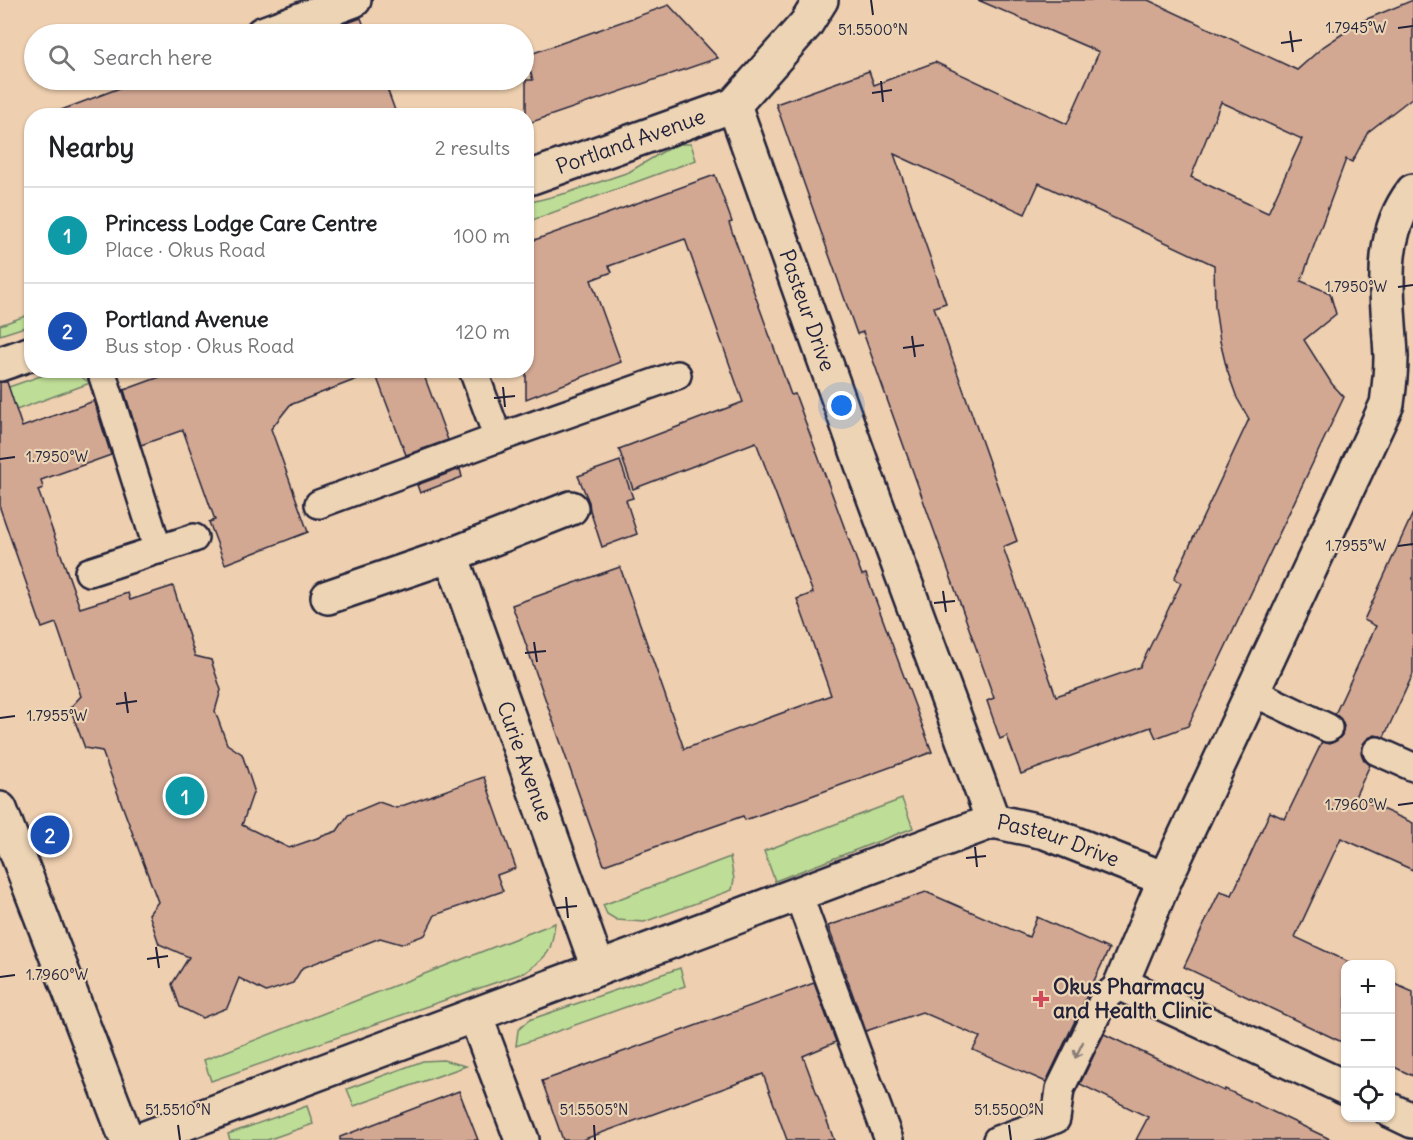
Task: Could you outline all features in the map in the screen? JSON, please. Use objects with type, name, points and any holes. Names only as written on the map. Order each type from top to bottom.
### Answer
[{"type":"street","points":[[274,24],[290,11],[354,0]]},
{"type":"street","points":[[734,105],[806,24],[821,0]]},
{"type":"street","name":"Portland Avenue","points":[[534,176],[734,105]]},
{"type":"street","name":"Pasteur Drive","points":[[734,105],[863,468],[993,821],[1045,832],[1165,879]]},
{"type":"street","points":[[1341,1086],[1121,984],[1165,879],[1387,404],[1391,361],[1386,293],[1388,255],[1395,221],[1413,191]]},
{"type":"street","points":[[0,364],[24,356]]},
{"type":"street","points":[[328,597],[450,555],[571,508]]},
{"type":"street","name":"Curie Avenue","points":[[450,555],[522,750],[598,968]]},
{"type":"street","points":[[0,809],[127,1140]]},
{"type":"street","points":[[140,1140],[993,821]]},
{"type":"street","points":[[475,1015],[522,1140]]},
{"type":"street","points":[[1395,1112],[1413,1121]]},
{"type":"lane","points":[[319,504],[677,375]]},
{"type":"lane","points":[[104,378],[158,550]]},
{"type":"lane","points":[[476,378],[498,438]]},
{"type":"lane","points":[[90,572],[194,538]]},
{"type":"lane","points":[[1253,692],[1328,728]]},
{"type":"lane","points":[[1377,751],[1413,767]]},
{"type":"lane","points":[[798,894],[889,1140]]},
{"type":"lane","points":[[997,1140],[1056,1119],[1060,1089],[1105,997],[1121,984]]},
{"type":"green space","points":[[679,144],[691,144],[696,160],[534,219],[534,201],[567,193],[629,172]]},
{"type":"green space","points":[[24,316],[24,327],[0,335],[0,325]]},
{"type":"green space","points":[[35,378],[83,378],[90,383],[0,416],[0,390]]},
{"type":"green space","points":[[902,799],[913,828],[775,881],[764,851]]},
{"type":"green space","points":[[730,857],[734,879],[732,890],[644,922],[617,920],[607,914],[603,905]]},
{"type":"green space","points":[[555,923],[548,952],[526,972],[211,1081],[204,1060]]},
{"type":"green space","points":[[680,968],[685,986],[516,1046],[518,1030],[529,1020]]},
{"type":"green space","points":[[443,1060],[466,1066],[354,1106],[347,1089],[423,1061]]},
{"type":"green space","points":[[307,1106],[313,1124],[267,1140],[230,1140],[228,1134]]},
{"type":"building","points":[[978,0],[1148,0],[1297,70],[1324,46],[1362,21],[1413,0],[1413,97],[1368,132],[1352,162],[1346,159],[1301,281],[1330,293],[1336,314],[1304,340],[1332,384],[1344,397],[1188,726],[1156,738],[1151,727],[1021,774],[1007,736],[1000,739],[987,701],[994,698],[863,332],[857,334],[776,104],[869,71],[874,85],[935,62],[1067,124],[1099,52]],"holes":[[[1221,102],[1302,139],[1268,213],[1191,177]],[[894,154],[1025,214],[1039,183],[1214,265],[1215,307],[1220,341],[1237,398],[1249,419],[1174,579],[1181,583],[1140,667],[1056,696],[1003,547],[1017,541],[934,307],[946,303]]]},
{"type":"building","points":[[669,5],[718,58],[534,121],[534,108],[526,108],[526,90],[534,90],[534,53]]},
{"type":"building","points":[[361,18],[363,24],[344,24]]},
{"type":"building","points":[[114,90],[388,90],[394,108],[67,108]]},
{"type":"building","points":[[715,175],[732,222],[729,223],[791,395],[795,394],[862,575],[866,574],[932,752],[745,820],[743,816],[604,865],[512,605],[620,567],[684,749],[831,695],[797,599],[813,593],[756,442],[633,489],[619,449],[743,402],[685,239],[609,266],[612,272],[591,280],[621,362],[526,399],[526,378],[534,378],[534,240]]},
{"type":"building","points":[[157,378],[360,378],[290,405],[271,429],[308,532],[225,564],[209,522],[215,520],[183,430],[141,445],[124,390]]},
{"type":"building","points":[[377,378],[425,378],[448,440],[406,455]]},
{"type":"building","points":[[0,382],[7,382],[22,427],[94,401],[111,455],[41,480],[43,488],[38,490],[80,608],[128,593],[130,600],[173,586],[195,656],[211,660],[221,690],[215,711],[227,744],[242,754],[254,790],[242,825],[289,848],[337,831],[348,815],[379,802],[396,808],[484,777],[516,868],[497,875],[503,891],[435,915],[425,935],[401,944],[380,938],[302,968],[293,983],[266,992],[239,978],[227,1008],[202,1018],[180,1007],[172,984],[189,957],[159,944],[149,914],[158,902],[102,751],[85,748],[70,708],[81,696],[56,623],[42,628],[0,508]]},
{"type":"building","points":[[620,461],[633,498],[626,500],[637,534],[602,547],[589,502],[578,476]]},
{"type":"building","points":[[460,469],[462,477],[420,493],[417,485]]},
{"type":"building","points":[[1413,513],[1413,674],[1384,737],[1375,735],[1363,744],[1361,753],[1370,765],[1355,797],[1413,823],[1413,870],[1341,838],[1295,937],[1344,960],[1341,960],[1341,1042],[1184,967],[1220,891],[1232,895],[1270,812],[1285,819],[1322,742],[1330,744],[1342,735],[1344,726],[1335,714],[1376,626],[1364,620]]},
{"type":"building","points":[[926,892],[1029,937],[1037,917],[1109,949],[1046,1082],[973,1050],[980,1037],[922,1012],[866,1031],[828,926]]},
{"type":"building","points":[[814,983],[836,1042],[803,1056],[834,1140],[787,1140],[763,1074],[582,1140],[563,1140],[542,1081]]},
{"type":"building","points":[[1395,984],[1413,992],[1413,1076],[1395,1067]]},
{"type":"building","points":[[1104,1034],[1332,1140],[1136,1140],[1148,1117],[1080,1084]]},
{"type":"building","points":[[459,1091],[478,1140],[340,1140],[340,1137]]},
{"type":"place","name":"Princess Lodge Care Centre","points":[[185,796]]},
{"type":"place","name":"Portland Avenue","points":[[50,835]]},
{"type":"place","name":"Okus Pharmacy and Health Clinic","points":[[1041,999]]}]
